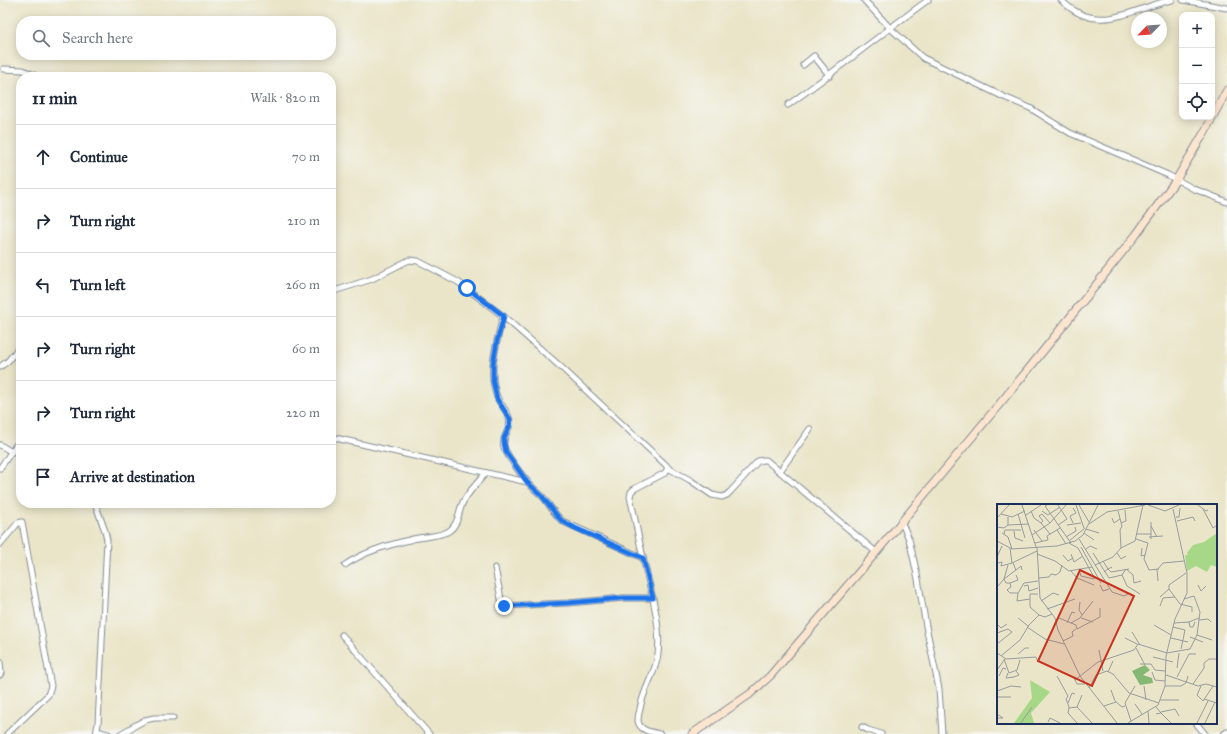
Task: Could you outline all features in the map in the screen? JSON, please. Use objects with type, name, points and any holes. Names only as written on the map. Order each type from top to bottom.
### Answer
[{"type":"street","points":[[864,0],[890,28],[923,58],[1030,108],[1070,133],[1168,175],[1194,189],[1227,202]]},
{"type":"street","points":[[788,105],[830,76],[928,0]]},
{"type":"street","points":[[1061,0],[1080,14],[1092,18],[1122,16],[1172,0]]},
{"type":"street","points":[[1183,0],[1227,8]]},
{"type":"street","points":[[803,65],[814,56],[830,76]]},
{"type":"street","points":[[4,69],[23,70],[27,72]]},
{"type":"street","points":[[692,734],[750,694],[770,676],[902,521],[1056,335],[1136,235],[1176,180],[1227,90]]},
{"type":"street","points":[[336,290],[372,279],[405,262],[414,260],[418,261],[458,282],[504,316],[654,453],[668,468],[690,480],[712,495],[722,497],[731,491],[758,461],[766,460],[876,552]]},
{"type":"street","points":[[504,316],[497,341],[493,364],[494,390],[497,399],[510,419],[510,425],[504,438],[504,448],[527,482],[542,496],[562,521],[643,558]]},
{"type":"street","points":[[0,367],[16,352]]},
{"type":"street","points":[[780,471],[810,429]]},
{"type":"street","points":[[336,438],[527,482]]},
{"type":"street","points":[[0,445],[12,452]]},
{"type":"street","points":[[0,468],[16,446]]},
{"type":"street","points":[[660,734],[650,732],[643,728],[638,718],[643,696],[656,666],[658,638],[653,598],[630,494],[634,489],[665,473],[668,468]]},
{"type":"street","points":[[345,565],[356,557],[379,548],[413,539],[447,533],[457,522],[462,503],[486,473]]},
{"type":"street","points":[[97,508],[105,531],[106,540],[98,724],[96,733],[108,734]]},
{"type":"street","points":[[902,521],[909,539],[918,579],[939,689],[942,734]]},
{"type":"street","points":[[0,544],[18,523],[22,522],[51,686],[48,695],[7,734]]},
{"type":"street","points":[[495,568],[502,604],[504,606],[568,603],[624,598],[653,598]]},
{"type":"street","points":[[342,635],[429,734]]},
{"type":"street","points":[[0,662],[0,676]]},
{"type":"street","points":[[120,734],[145,720],[154,718],[173,718]]},
{"type":"street","points":[[1197,724],[1205,734]]},
{"type":"street","points":[[862,727],[881,734]]},
{"type":"route","points":[[467,288],[504,316],[497,341],[493,364],[493,381],[497,399],[510,419],[510,425],[504,438],[504,448],[506,452],[527,482],[542,496],[562,521],[643,558],[653,598],[624,598],[568,603],[504,606]]}]
